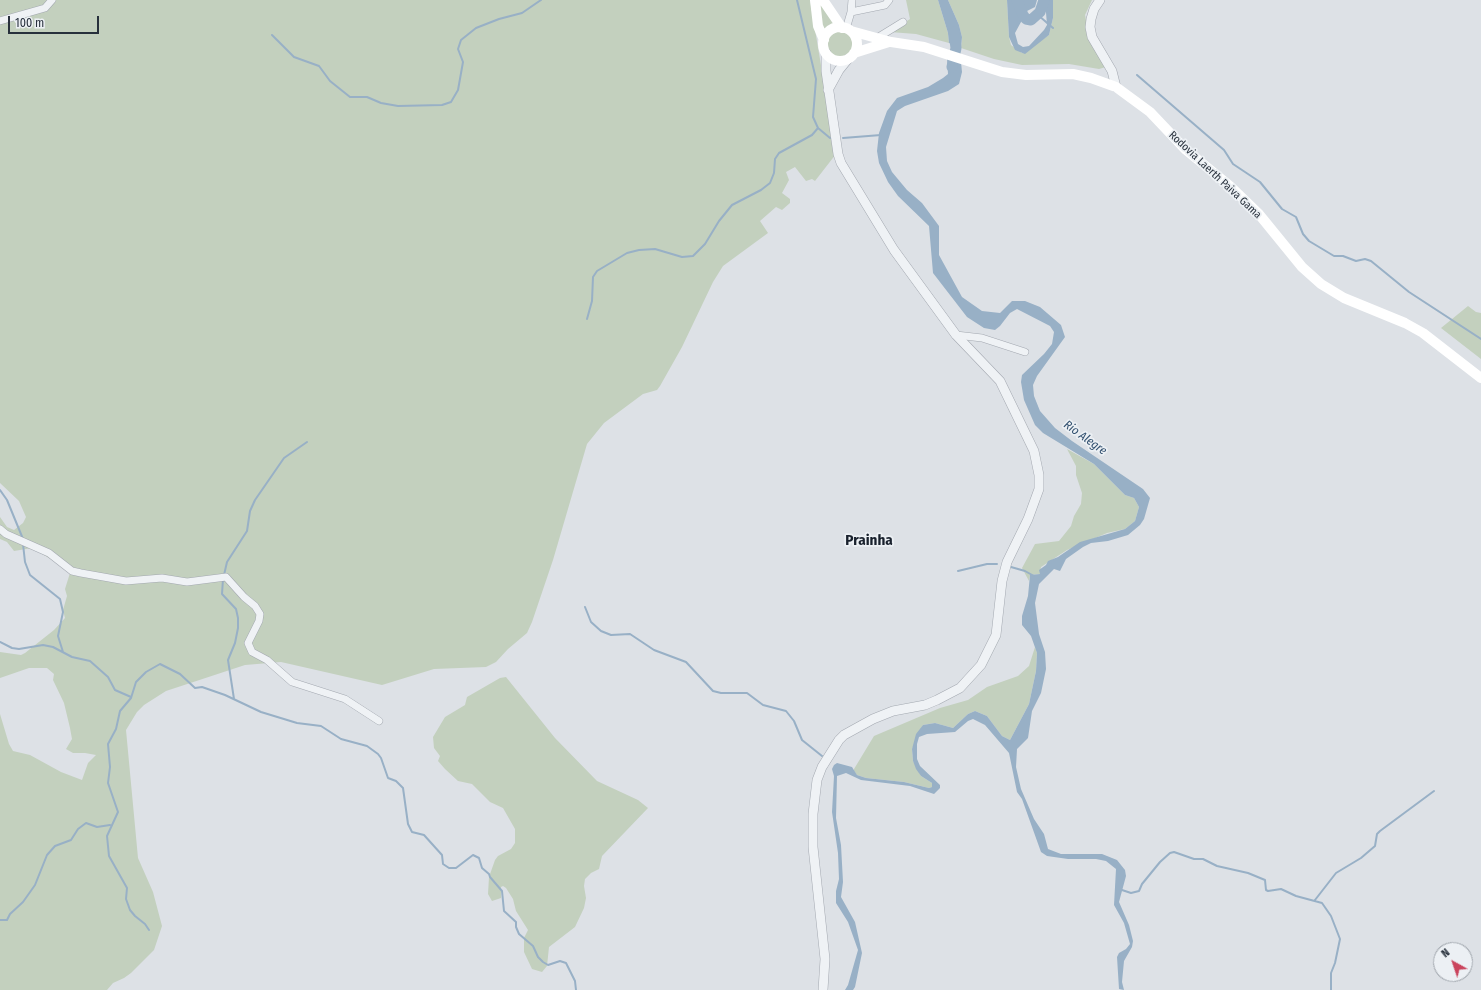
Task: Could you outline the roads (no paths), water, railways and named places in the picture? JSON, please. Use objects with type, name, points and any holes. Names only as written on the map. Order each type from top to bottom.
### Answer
[{"type":"main road","points":[[815,0],[818,26],[824,40],[826,53],[829,57],[838,61],[851,56],[856,40],[823,0]]},
{"type":"main road","points":[[824,40],[830,31],[846,29]]},
{"type":"main road","name":"Rodovia Laerth Paiva Gama","points":[[846,29],[891,42],[908,43],[939,51],[1002,72],[1026,75],[1073,74],[1091,78],[1116,87],[1150,112],[1186,150],[1230,186],[1258,213],[1302,267],[1321,284],[1344,298],[1405,323],[1417,330],[1481,378]]},
{"type":"main road","name":"Rodovia Laerth Paiva Gama","points":[[851,56],[891,42]]},
{"type":"street","points":[[0,21],[45,8],[52,0]]},
{"type":"street","points":[[846,29],[852,12],[852,0]]},
{"type":"street","points":[[1100,0],[1094,9],[1090,27],[1092,37],[1112,71],[1116,87]]},
{"type":"street","points":[[852,12],[888,2]]},
{"type":"street","points":[[878,38],[903,22]]},
{"type":"street","points":[[823,990],[825,959],[813,847],[813,814],[817,780],[822,767],[839,740],[844,736],[873,719],[893,712],[925,705],[937,700],[960,688],[981,665],[996,635],[1002,581],[1007,562],[1028,519],[1039,489],[1039,475],[1034,451],[1007,392],[1000,381],[956,335],[894,250],[841,163],[828,90],[826,53]]},
{"type":"street","points":[[828,90],[839,70],[851,56]]},
{"type":"street","points":[[956,335],[982,338],[1025,352]]},
{"type":"street","points":[[0,529],[6,534],[49,553],[72,571],[81,573],[126,581],[162,578],[187,582],[226,577],[244,598],[255,606],[260,614],[259,621],[248,643],[252,652],[267,660],[292,682],[345,700],[379,721]]},
{"type":"water","points":[[938,0],[948,0],[959,25],[962,37],[961,48],[949,43],[948,33]]},
{"type":"water","points":[[1007,0],[1037,0],[1035,7],[1027,11],[1015,33],[1018,44],[1023,47],[1029,46],[1044,30],[1047,25],[1045,0],[1053,0],[1053,18],[1049,35],[1025,54],[1015,50],[1009,37]]},
{"type":"water","points":[[947,57],[961,62],[962,72],[959,84],[948,91],[905,106],[897,111],[886,147],[887,161],[892,172],[907,190],[922,203],[939,226],[939,255],[962,297],[982,311],[1000,313],[1012,301],[1025,301],[1040,307],[1061,325],[1065,337],[1037,376],[1033,385],[1034,396],[1040,411],[1055,428],[1143,489],[1150,498],[1144,519],[1140,525],[1128,535],[1108,541],[1091,543],[1083,547],[1066,559],[1060,571],[1054,569],[1039,584],[1035,603],[1039,634],[1045,652],[1046,669],[1041,693],[1032,711],[1028,738],[1017,749],[1016,767],[1021,789],[1034,819],[1044,834],[1048,849],[1061,854],[1102,854],[1117,860],[1125,870],[1126,876],[1119,902],[1129,925],[1133,941],[1132,947],[1124,961],[1122,982],[1124,990],[1119,989],[1117,957],[1119,953],[1126,949],[1130,944],[1124,923],[1114,905],[1116,869],[1106,861],[1096,859],[1068,859],[1047,856],[1041,852],[1022,799],[1017,792],[1009,753],[985,725],[973,719],[968,721],[955,732],[927,734],[919,737],[917,744],[917,759],[920,766],[940,785],[940,788],[934,794],[910,786],[861,780],[846,773],[837,776],[836,818],[841,845],[843,882],[841,897],[855,922],[862,953],[855,987],[853,990],[845,990],[848,985],[858,950],[848,922],[836,903],[836,891],[839,879],[838,853],[832,812],[834,776],[832,769],[834,765],[837,763],[852,767],[857,775],[866,778],[904,782],[929,788],[932,787],[932,783],[921,776],[913,761],[912,749],[916,734],[923,725],[935,723],[953,728],[968,714],[975,711],[987,716],[1002,736],[1010,740],[1029,704],[1036,671],[1037,653],[1031,636],[1022,625],[1022,616],[1028,596],[1030,575],[1040,574],[1039,570],[1046,565],[1048,561],[1058,557],[1080,542],[1125,529],[1135,521],[1139,507],[1134,498],[1125,495],[1094,464],[1043,433],[1035,425],[1024,400],[1021,382],[1022,375],[1044,354],[1052,344],[1054,332],[1050,326],[1017,309],[1010,313],[995,330],[984,328],[967,317],[933,273],[929,226],[898,196],[888,182],[879,163],[877,151],[879,133],[887,111],[897,98],[928,87],[948,74]]},
{"type":"waterway","points":[[272,35],[294,57],[319,66],[330,81],[350,97],[367,97],[381,103],[398,106],[442,105],[451,102],[458,90],[463,62],[458,49],[461,40],[476,28],[499,19],[522,13],[541,0]]},
{"type":"waterway","points":[[797,0],[816,79],[813,117],[818,128],[830,138]]},
{"type":"waterway","name":"Rio Alegre","points":[[1017,0],[1023,15],[1026,19],[1031,20],[1040,12],[1044,0]]},
{"type":"waterway","points":[[1038,15],[1053,28]]},
{"type":"waterway","name":"Rio Alegre","points":[[952,67],[956,48],[954,32]]},
{"type":"waterway","points":[[1137,75],[1224,150],[1233,164],[1260,182],[1282,209],[1296,217],[1303,234],[1309,241],[1334,256],[1343,256],[1356,261],[1365,259],[1371,261],[1409,292],[1481,339]]},
{"type":"waterway","points":[[587,319],[592,301],[593,277],[597,271],[627,253],[639,250],[655,249],[682,257],[693,256],[705,244],[719,221],[732,205],[761,190],[770,183],[774,173],[775,159],[779,153],[812,135],[818,128]]},
{"type":"waterway","points":[[843,138],[881,135]]},
{"type":"waterway","points":[[224,575],[227,562],[247,531],[250,511],[255,500],[284,458],[307,442]]},
{"type":"waterway","points":[[0,490],[7,500],[23,539]]},
{"type":"waterway","points":[[23,544],[25,562],[30,575],[60,599],[63,612],[58,636],[63,652]]},
{"type":"waterway","points":[[958,571],[987,564],[997,564]]},
{"type":"waterway","points":[[1011,567],[1025,571],[1034,576]]},
{"type":"waterway","points":[[223,579],[222,594],[236,609],[238,618],[235,643],[228,660],[234,699]]},
{"type":"waterway","points":[[585,607],[591,622],[601,631],[611,635],[630,634],[654,650],[686,662],[713,691],[721,693],[747,693],[763,705],[786,711],[794,721],[802,740],[822,756]]},
{"type":"waterway","points":[[0,642],[12,648],[19,649],[43,645],[53,647],[72,657],[90,661],[108,677],[115,690],[131,697]]},
{"type":"waterway","points":[[149,930],[145,924],[130,910],[126,899],[127,888],[109,856],[107,836],[118,812],[108,783],[110,767],[108,744],[116,729],[120,711],[131,698],[136,682],[146,672],[160,664],[180,674],[195,688],[202,687],[225,695],[261,712],[297,723],[321,726],[341,739],[367,746],[378,754],[381,758],[388,778],[396,781],[403,788],[408,824],[412,832],[424,835],[442,855],[443,864],[449,868],[456,868],[473,855],[479,858],[482,868],[489,874],[502,891],[504,911],[516,922],[516,927],[519,934],[533,946],[538,957],[543,962],[548,965],[560,961],[566,963],[575,981],[576,990]]},
{"type":"waterway","points":[[1315,900],[1336,873],[1361,858],[1375,846],[1377,834],[1380,831],[1434,791]]},
{"type":"waterway","points":[[0,920],[7,920],[10,914],[23,902],[35,885],[47,855],[55,846],[71,840],[78,829],[86,823],[97,827],[110,825]]},
{"type":"waterway","points":[[1122,890],[1131,893],[1139,891],[1142,884],[1160,862],[1170,853],[1174,852],[1194,859],[1203,859],[1217,866],[1248,873],[1265,880],[1266,890],[1268,891],[1281,889],[1296,896],[1322,903],[1331,916],[1340,939],[1335,963],[1331,973],[1331,990]]},
{"type":"district","name":"Prainha","points":[[869,541]]}]
